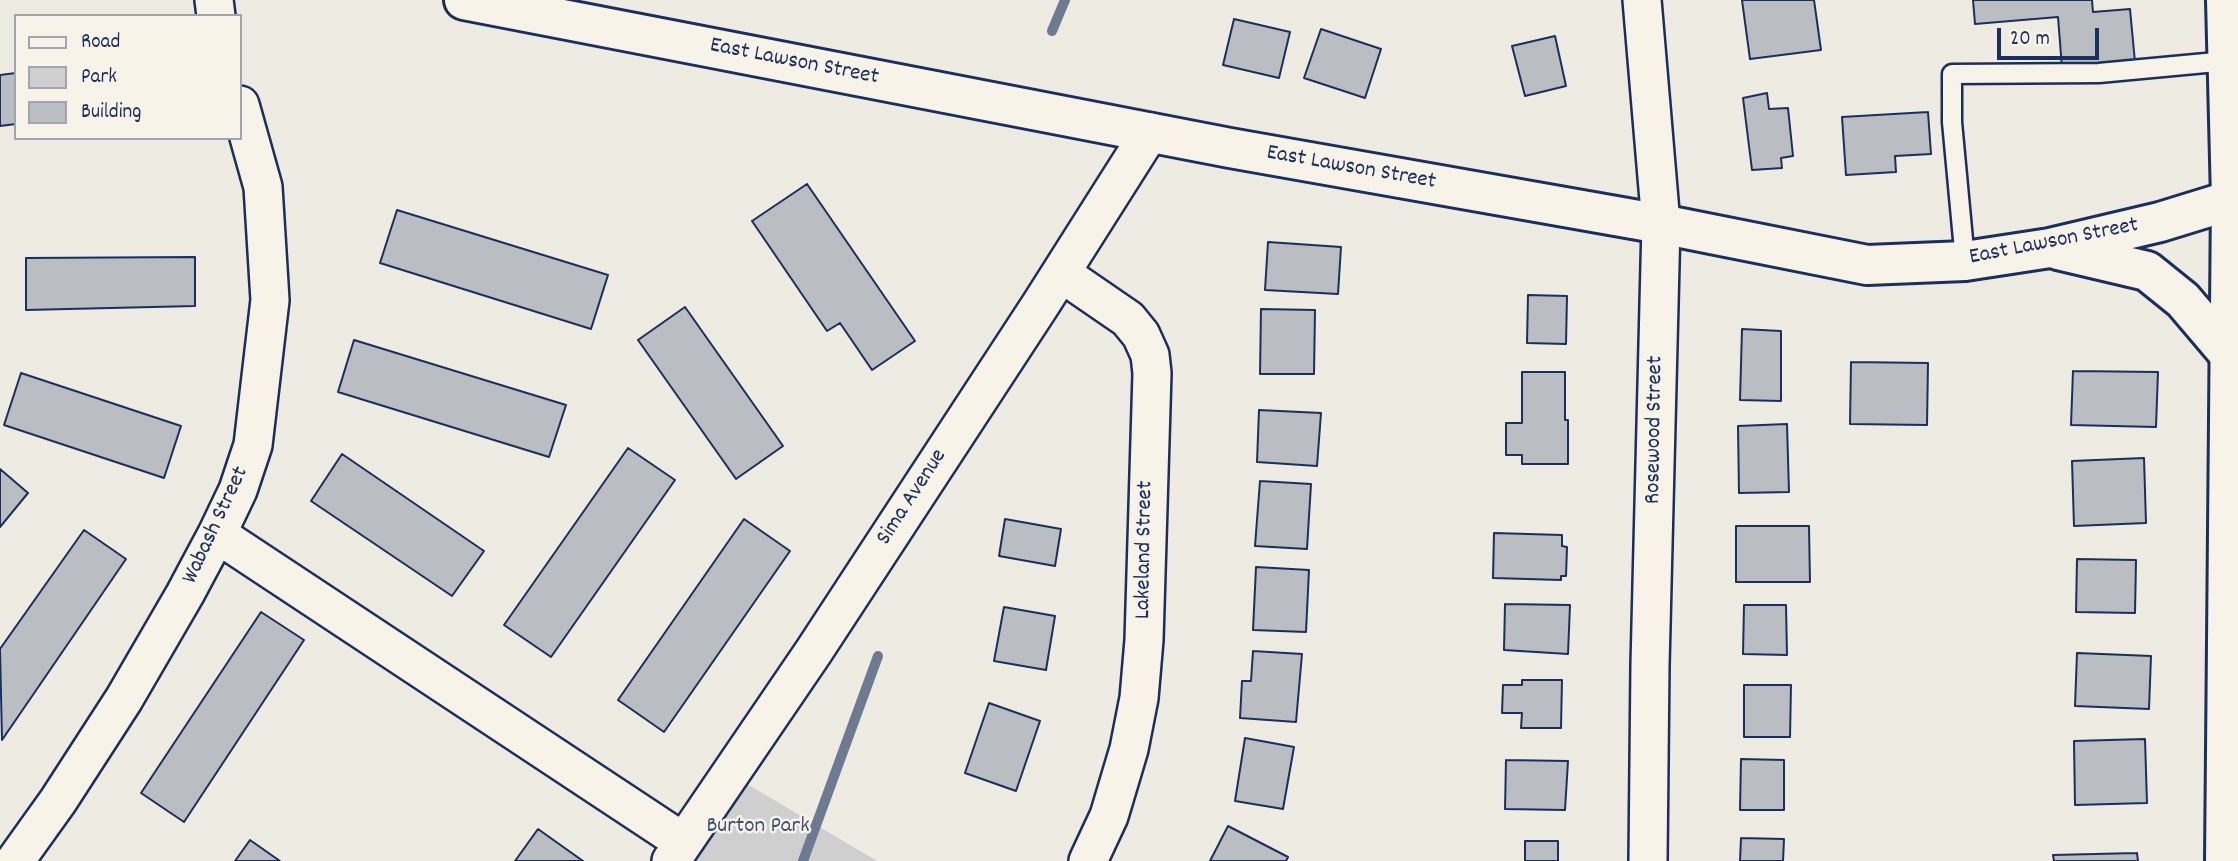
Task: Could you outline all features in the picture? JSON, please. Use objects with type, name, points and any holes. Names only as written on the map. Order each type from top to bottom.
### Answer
[{"type":"street","name":"East Lawson Street","points":[[464,0],[1150,132],[1661,224],[1867,265],[1965,261],[2050,248],[2160,222],[2235,198]]},
{"type":"street","name":"Rosewood Street","points":[[1642,0],[1661,224],[1648,861]]},
{"type":"street","points":[[2225,861],[2232,767],[2228,353],[2235,198],[2226,0]]},
{"type":"street","name":"Wabash Street","points":[[20,851],[58,801],[124,699],[218,534],[238,490],[253,445],[270,300],[263,187],[242,112]]},
{"type":"street","name":"Sima Avenue","points":[[677,852],[814,651],[1150,132]]},
{"type":"street","points":[[2050,248],[2147,271],[2183,300],[2228,353]]},
{"type":"street","name":"Lakeland Street","points":[[1060,273],[1128,320],[1141,335],[1150,355],[1152,373],[1144,640],[1139,698],[1129,749],[1109,816],[1088,861]]},
{"type":"street","points":[[218,534],[677,852]]},
{"type":"lane","points":[[1965,261],[1952,122],[1952,75],[2099,73],[2227,61]]},
{"type":"green space","name":"Burton Park","points":[[747,784],[877,861],[696,861]]},
{"type":"building","points":[[1742,0],[1814,0],[1821,50],[1750,59]]},
{"type":"building","points":[[1973,0],[2092,0],[2093,12],[2130,9],[2135,62],[2062,68],[2058,17],[1975,24]]},
{"type":"building","points":[[1234,19],[1290,32],[1279,78],[1223,65]]},
{"type":"building","points":[[1321,29],[1381,49],[1365,98],[1304,78]]},
{"type":"building","points":[[1555,36],[1566,86],[1525,96],[1512,46]]},
{"type":"building","points":[[14,73],[14,124],[0,126],[0,75]]},
{"type":"building","points":[[1767,93],[1769,109],[1788,108],[1793,156],[1781,158],[1782,168],[1752,170],[1743,98]]},
{"type":"building","points":[[1928,112],[1931,154],[1895,156],[1896,172],[1846,175],[1842,117]]},
{"type":"building","points":[[807,184],[915,341],[872,370],[840,323],[827,331],[752,221]]},
{"type":"building","points":[[397,210],[608,275],[591,329],[380,263]]},
{"type":"building","points":[[1268,242],[1341,247],[1338,294],[1265,290]]},
{"type":"building","points":[[195,257],[195,306],[26,310],[26,258]]},
{"type":"building","points":[[1528,295],[1567,296],[1566,344],[1527,343]]},
{"type":"building","points":[[685,307],[783,446],[736,479],[638,340]]},
{"type":"building","points":[[1261,309],[1315,310],[1314,374],[1260,374]]},
{"type":"building","points":[[1742,329],[1781,331],[1781,401],[1740,400]]},
{"type":"building","points":[[354,340],[566,405],[549,457],[338,392]]},
{"type":"building","points":[[1851,362],[1928,363],[1927,425],[1850,424]]},
{"type":"building","points":[[2073,371],[2158,372],[2156,427],[2071,425]]},
{"type":"building","points":[[1522,372],[1565,372],[1568,464],[1522,464],[1522,455],[1506,455],[1506,423],[1522,423]]},
{"type":"building","points":[[21,373],[181,426],[164,478],[4,425]]},
{"type":"building","points":[[1259,410],[1321,413],[1317,466],[1257,462]]},
{"type":"building","points":[[1787,424],[1789,492],[1739,493],[1738,426]]},
{"type":"building","points":[[628,448],[675,480],[551,657],[504,625]]},
{"type":"building","points":[[342,454],[484,551],[452,596],[311,501]]},
{"type":"building","points":[[2144,458],[2146,523],[2074,526],[2072,461]]},
{"type":"building","points":[[0,469],[28,493],[0,527]]},
{"type":"building","points":[[1260,481],[1311,484],[1307,549],[1255,546]]},
{"type":"building","points":[[744,519],[790,551],[664,732],[618,700]]},
{"type":"building","points":[[1005,519],[1061,529],[1055,566],[999,556]]},
{"type":"building","points":[[1736,526],[1809,526],[1810,582],[1736,582]]},
{"type":"building","points":[[84,530],[126,559],[2,740],[0,649]]},
{"type":"building","points":[[1494,533],[1562,535],[1562,546],[1567,547],[1566,576],[1561,576],[1561,580],[1493,578]]},
{"type":"building","points":[[2077,559],[2136,560],[2135,613],[2076,612]]},
{"type":"building","points":[[1256,567],[1309,570],[1306,632],[1253,630]]},
{"type":"building","points":[[1505,604],[1570,605],[1568,654],[1504,650]]},
{"type":"building","points":[[1744,605],[1786,605],[1787,655],[1743,654]]},
{"type":"building","points":[[1004,607],[1055,616],[1046,670],[994,661]]},
{"type":"building","points":[[261,612],[304,640],[184,822],[141,793]]},
{"type":"building","points":[[1253,651],[1302,654],[1296,722],[1240,718],[1242,681],[1251,681]]},
{"type":"building","points":[[2077,653],[2151,656],[2149,709],[2075,706]]},
{"type":"building","points":[[1522,680],[1562,680],[1561,728],[1521,728],[1522,713],[1502,713],[1503,685],[1522,685]]},
{"type":"building","points":[[1744,685],[1791,685],[1790,737],[1744,737]]},
{"type":"building","points":[[989,703],[1040,721],[1016,791],[965,773]]},
{"type":"building","points":[[1245,738],[1294,747],[1283,809],[1235,801]]},
{"type":"building","points":[[2145,739],[2147,803],[2075,805],[2074,741]]},
{"type":"building","points":[[1741,759],[1784,760],[1784,810],[1740,810]]},
{"type":"building","points":[[1506,760],[1568,761],[1565,810],[1505,809]]},
{"type":"building","points":[[1228,826],[1288,857],[1286,861],[1210,861]]},
{"type":"building","points":[[538,829],[583,861],[515,861]]},
{"type":"building","points":[[1741,838],[1784,839],[1783,861],[1740,861]]},
{"type":"building","points":[[250,840],[280,861],[235,861]]},
{"type":"building","points":[[1525,841],[1558,841],[1558,861],[1525,861]]},
{"type":"building","points":[[2137,853],[2138,861],[2054,861],[2053,855]]},
{"type":"waterway","points":[[1052,31],[1065,0]]},
{"type":"waterway","points":[[803,861],[878,656]]}]
